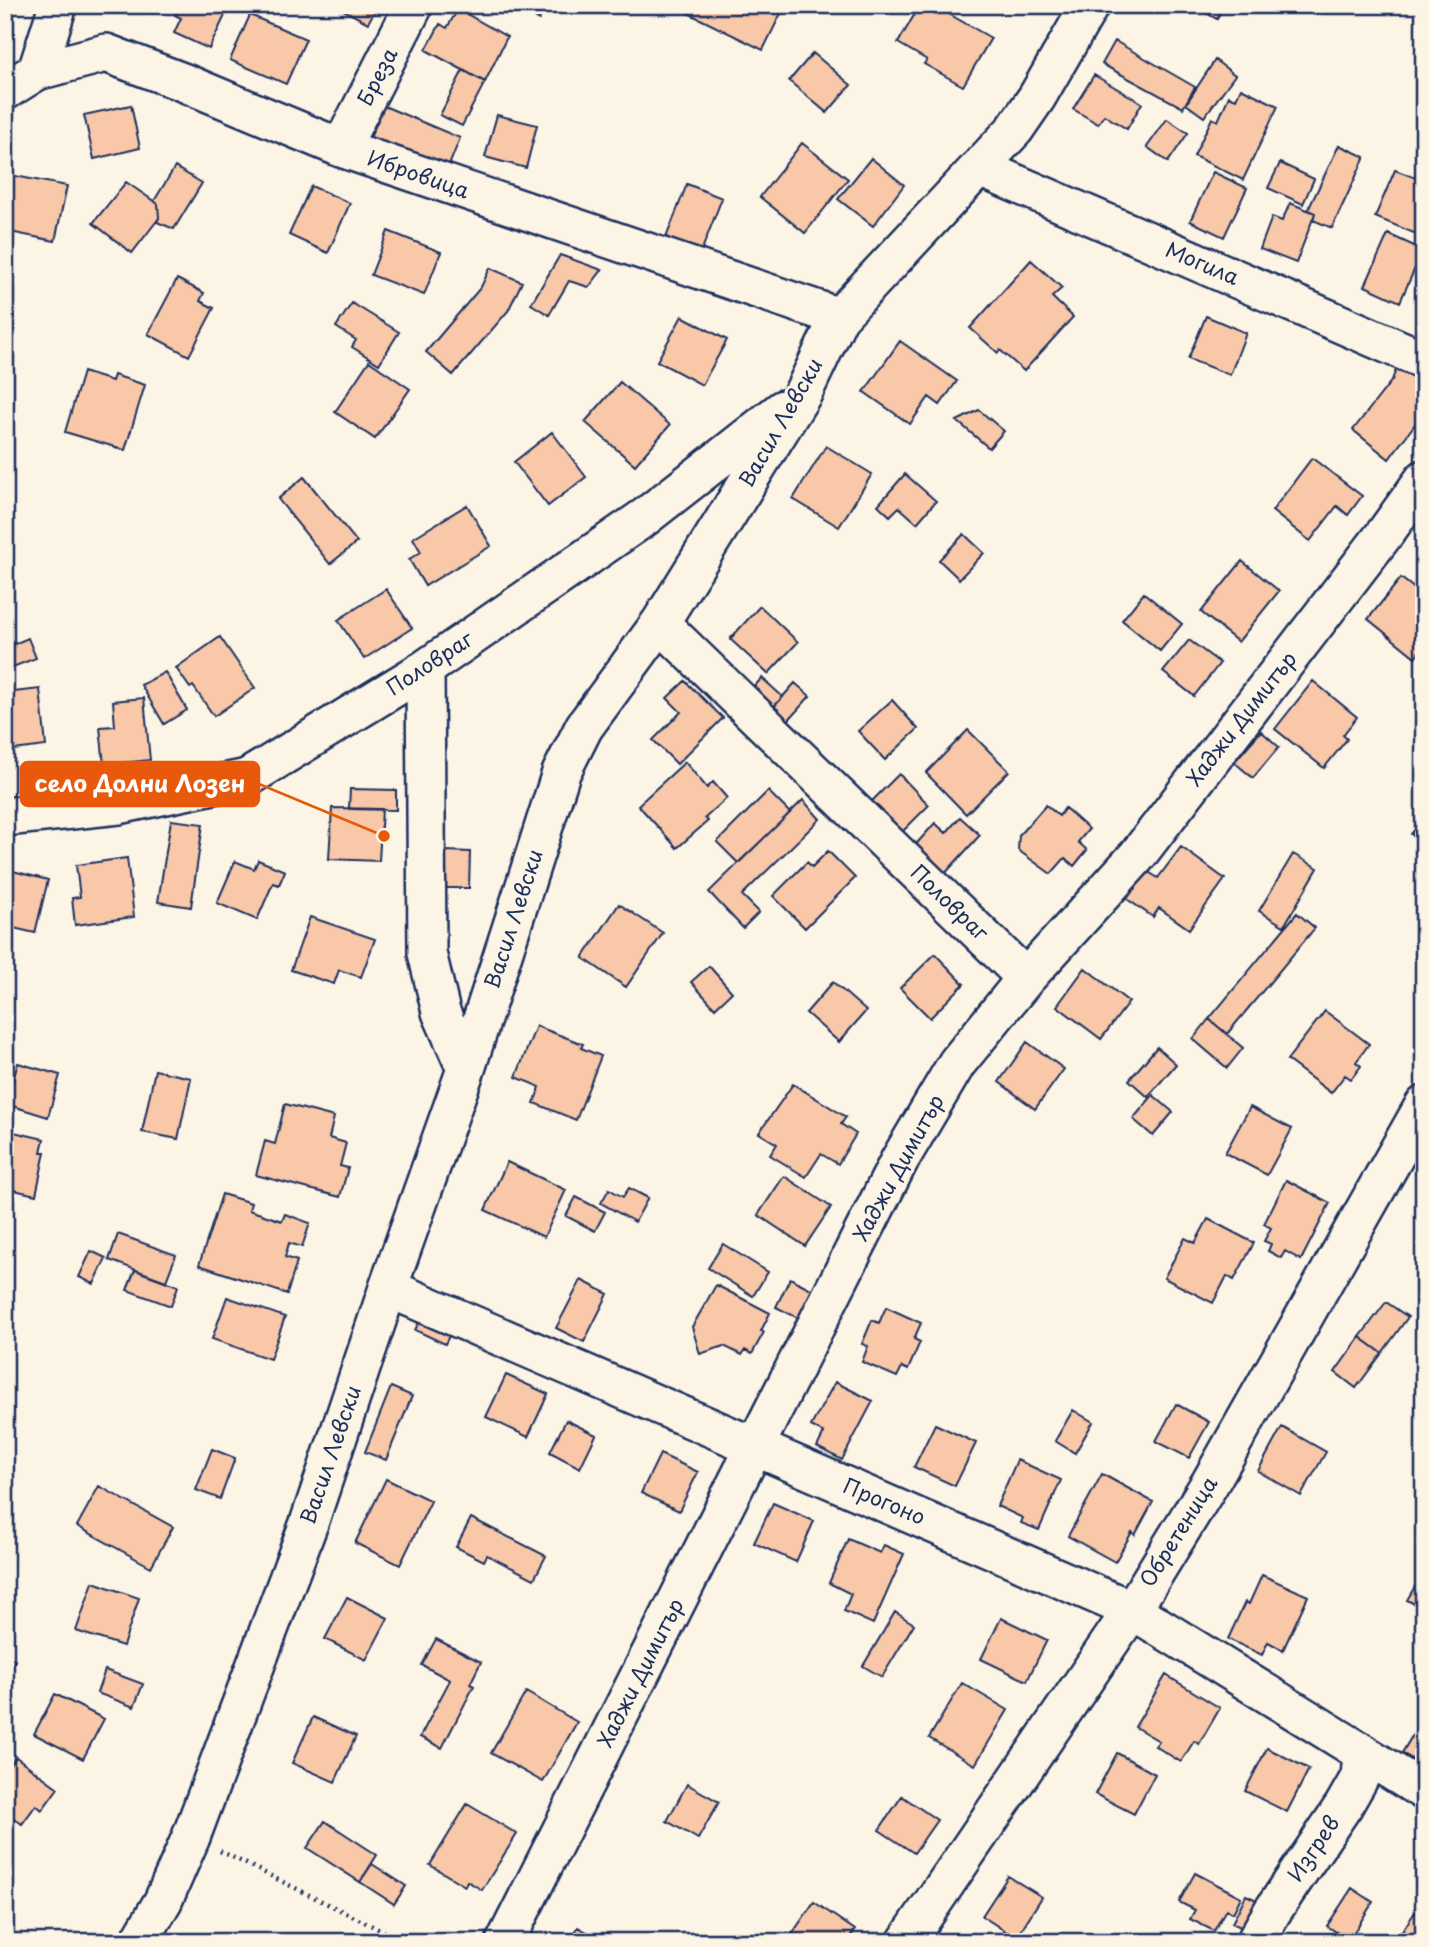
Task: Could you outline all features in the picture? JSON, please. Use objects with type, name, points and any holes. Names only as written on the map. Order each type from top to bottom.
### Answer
[{"type":"street","points":[[37,71],[58,5]]},
{"type":"street","name":"Бреза","points":[[341,148],[414,5]]},
{"type":"street","name":"Васил Левски","points":[[139,1942],[163,1901],[191,1837],[309,1523],[388,1287],[466,1069],[561,773],[584,727],[660,623],[803,393],[839,317],[1015,129],[1090,5]]},
{"type":"street","name":"Ибровица","points":[[5,91],[37,71],[106,53],[341,148],[839,317]]},
{"type":"street","name":"Могила","points":[[980,168],[1424,360]]},
{"type":"street","name":"Половраг","points":[[5,817],[120,806],[247,778],[425,669],[645,517],[803,393]]},
{"type":"street","name":"Хаджи Димитър","points":[[505,1942],[899,1161],[957,1063],[1026,978],[1137,856],[1424,479]]},
{"type":"street","name":"Половраг","points":[[660,623],[1026,978]]},
{"type":"street","points":[[425,669],[426,953],[441,1012],[466,1069]]},
{"type":"street","name":"Обретеница","points":[[906,1942],[1132,1610],[1210,1483],[1424,1105]]},
{"type":"street","name":"Прогоно","points":[[388,1287],[1132,1610],[1424,1791]]},
{"type":"street","name":"Изгрев","points":[[1255,1942],[1360,1777],[1362,1753]]},
{"type":"path","points":[[191,1837],[404,1942]]},
{"type":"building","points":[[180,5],[230,5],[209,49],[174,33],[181,18],[175,15]]},
{"type":"building","points":[[334,5],[378,5],[368,23]]},
{"type":"building","points":[[508,5],[546,5],[539,20]]},
{"type":"building","points":[[692,5],[785,5],[763,50],[688,13]]},
{"type":"building","points":[[920,5],[933,5],[991,38],[963,86],[924,64],[927,60],[898,43]]},
{"type":"building","points":[[1192,5],[1224,5],[1217,19]]},
{"type":"building","points":[[458,9],[507,37],[485,82],[426,50],[440,24],[447,28]]},
{"type":"building","points":[[250,15],[306,39],[286,84],[230,60]]},
{"type":"building","points":[[1115,41],[1195,87],[1183,108],[1102,64]]},
{"type":"building","points":[[813,53],[851,85],[827,113],[789,81]]},
{"type":"building","points":[[1215,60],[1235,75],[1204,117],[1186,104]]},
{"type":"building","points":[[463,70],[485,82],[462,126],[440,115]]},
{"type":"building","points":[[1094,75],[1142,103],[1127,129],[1104,115],[1098,124],[1073,109]]},
{"type":"building","points":[[1241,88],[1278,106],[1243,180],[1194,156],[1212,118],[1218,121],[1229,96],[1236,99]]},
{"type":"building","points":[[131,105],[140,148],[94,159],[84,115]]},
{"type":"building","points":[[384,106],[460,138],[446,173],[369,140]]},
{"type":"building","points":[[497,115],[537,125],[526,168],[485,157]]},
{"type":"building","points":[[1167,119],[1188,133],[1168,162],[1147,147]]},
{"type":"building","points":[[802,143],[848,179],[805,233],[760,197]]},
{"type":"building","points":[[1339,145],[1365,157],[1332,228],[1313,220],[1315,213],[1308,210]]},
{"type":"building","points":[[871,158],[904,185],[873,226],[838,199]]},
{"type":"building","points":[[1280,163],[1314,179],[1303,204],[1268,188]]},
{"type":"building","points":[[175,167],[202,183],[174,229],[157,222],[158,204],[154,201]]},
{"type":"building","points":[[1395,170],[1424,181],[1424,228],[1421,236],[1375,217]]},
{"type":"building","points":[[1213,172],[1247,188],[1224,237],[1190,221]]},
{"type":"building","points":[[10,175],[67,186],[55,241],[5,231],[5,199]]},
{"type":"building","points":[[126,182],[158,204],[159,218],[132,253],[93,223]]},
{"type":"building","points":[[687,184],[722,198],[701,252],[666,238]]},
{"type":"building","points":[[311,186],[350,203],[328,253],[289,235]]},
{"type":"building","points":[[1290,203],[1315,213],[1296,263],[1260,249],[1272,217],[1282,221]]},
{"type":"building","points":[[388,231],[441,252],[424,295],[371,275]]},
{"type":"building","points":[[1388,234],[1423,250],[1400,302],[1365,286]]},
{"type":"building","points":[[560,255],[602,270],[589,287],[569,281],[549,315],[531,304]]},
{"type":"building","points":[[1031,260],[1062,288],[1052,297],[1073,317],[1024,371],[1000,350],[998,353],[970,328]]},
{"type":"building","points":[[490,268],[522,282],[508,311],[453,375],[426,352],[481,287]]},
{"type":"building","points":[[177,279],[204,293],[200,301],[214,308],[189,356],[148,334]]},
{"type":"building","points":[[352,303],[399,332],[379,364],[352,347],[356,340],[336,327]]},
{"type":"building","points":[[682,316],[727,340],[702,385],[657,361]]},
{"type":"building","points":[[1206,316],[1246,333],[1230,375],[1188,359]]},
{"type":"building","points":[[900,341],[957,381],[940,405],[929,397],[910,424],[864,392]]},
{"type":"building","points":[[369,361],[410,389],[375,439],[335,412]]},
{"type":"building","points":[[1399,362],[1424,372],[1424,412],[1389,459],[1353,430],[1392,380]]},
{"type":"building","points":[[83,372],[112,381],[114,375],[145,385],[125,450],[65,432]]},
{"type":"building","points":[[620,382],[670,425],[635,465],[585,422]]},
{"type":"building","points":[[979,410],[1004,431],[989,448],[957,421]]},
{"type":"building","points":[[552,432],[586,477],[548,506],[514,462]]},
{"type":"building","points":[[826,446],[872,474],[839,527],[793,499]]},
{"type":"building","points":[[1312,458],[1362,496],[1348,515],[1337,506],[1310,541],[1272,511]]},
{"type":"building","points":[[905,474],[936,501],[917,523],[899,507],[890,516],[878,505]]},
{"type":"building","points":[[304,477],[357,542],[330,564],[278,499]]},
{"type":"building","points":[[467,505],[491,546],[425,586],[409,559],[421,552],[413,538]]},
{"type":"building","points":[[964,534],[984,553],[959,579],[939,560]]},
{"type":"building","points":[[1242,561],[1279,591],[1238,642],[1201,612]]},
{"type":"building","points":[[1401,578],[1424,596],[1424,646],[1415,657],[1368,619]]},
{"type":"building","points":[[386,589],[412,628],[364,659],[338,620]]},
{"type":"building","points":[[1144,593],[1182,624],[1160,651],[1122,620]]},
{"type":"building","points":[[760,606],[798,642],[768,674],[730,639]]},
{"type":"building","points":[[220,637],[255,688],[214,716],[193,686],[190,688],[176,668]]},
{"type":"building","points":[[28,638],[36,658],[5,670],[5,648]]},
{"type":"building","points":[[1189,640],[1220,663],[1194,696],[1163,672]]},
{"type":"building","points":[[165,672],[187,710],[164,724],[141,685]]},
{"type":"building","points":[[762,678],[783,697],[769,712],[748,693]]},
{"type":"building","points":[[685,681],[723,718],[677,764],[653,740],[681,712],[667,698]]},
{"type":"building","points":[[1313,681],[1357,717],[1343,735],[1347,739],[1324,768],[1275,729]]},
{"type":"building","points":[[795,683],[810,696],[784,725],[769,712]]},
{"type":"building","points":[[40,689],[46,746],[5,751],[5,693]]},
{"type":"building","points":[[144,698],[150,760],[104,765],[100,727],[115,726],[113,701]]},
{"type":"building","points":[[892,700],[918,729],[885,760],[858,731]]},
{"type":"building","points":[[968,730],[1009,771],[966,814],[926,773]]},
{"type":"building","points":[[1261,731],[1279,747],[1253,778],[1234,762]]},
{"type":"building","points":[[685,762],[707,788],[713,782],[727,798],[705,818],[708,821],[677,848],[638,805]]},
{"type":"building","points":[[899,774],[929,805],[896,838],[866,807]]},
{"type":"building","points":[[350,789],[396,790],[396,810],[349,809]]},
{"type":"building","points":[[768,791],[790,813],[738,863],[717,842]]},
{"type":"building","points":[[803,800],[820,819],[742,895],[759,912],[743,928],[709,892]]},
{"type":"building","points":[[1046,805],[1059,816],[1065,808],[1089,829],[1078,842],[1087,850],[1074,866],[1065,858],[1051,874],[1018,850],[1019,835]]},
{"type":"building","points":[[332,808],[382,809],[379,861],[329,859]]},
{"type":"building","points":[[960,817],[980,835],[941,878],[910,851],[935,823],[946,833]]},
{"type":"building","points":[[171,820],[203,824],[191,907],[158,902]]},
{"type":"building","points":[[1424,820],[1424,845],[1411,834]]},
{"type":"building","points":[[1181,847],[1225,879],[1189,929],[1159,908],[1153,917],[1127,899],[1147,871],[1158,878]]},
{"type":"building","points":[[446,851],[470,852],[469,888],[445,888]]},
{"type":"building","points":[[828,851],[855,878],[805,928],[773,896],[807,862],[812,867]]},
{"type":"building","points":[[1293,854],[1318,868],[1284,926],[1259,911]]},
{"type":"building","points":[[127,858],[134,917],[75,925],[72,898],[80,897],[76,865]]},
{"type":"building","points":[[258,860],[285,871],[279,885],[273,883],[257,920],[217,903],[235,861],[254,869]]},
{"type":"building","points":[[5,869],[48,880],[35,933],[5,926]]},
{"type":"building","points":[[619,904],[663,933],[626,987],[583,958]]},
{"type":"building","points":[[1297,913],[1315,928],[1227,1034],[1209,1019]]},
{"type":"building","points":[[310,917],[375,939],[361,977],[339,970],[334,984],[291,970]]},
{"type":"building","points":[[935,954],[964,984],[930,1018],[900,988]]},
{"type":"building","points":[[709,966],[732,992],[715,1008],[691,982]]},
{"type":"building","points":[[1085,968],[1129,1002],[1101,1039],[1057,1006]]},
{"type":"building","points":[[833,982],[866,1011],[839,1042],[806,1013]]},
{"type":"building","points":[[1325,1011],[1369,1044],[1356,1062],[1361,1066],[1351,1079],[1345,1075],[1331,1093],[1287,1060]]},
{"type":"building","points":[[1209,1019],[1243,1048],[1227,1068],[1193,1039]]},
{"type":"building","points":[[536,1026],[583,1044],[581,1048],[601,1056],[576,1120],[534,1103],[540,1087],[516,1077]]},
{"type":"building","points":[[1027,1042],[1064,1069],[1035,1109],[999,1082]]},
{"type":"building","points":[[1157,1047],[1176,1064],[1148,1097],[1129,1080]]},
{"type":"building","points":[[18,1063],[60,1075],[48,1117],[6,1104]]},
{"type":"building","points":[[155,1070],[191,1078],[178,1139],[142,1132]]},
{"type":"building","points":[[793,1084],[846,1117],[841,1124],[856,1134],[838,1164],[821,1154],[806,1177],[770,1155],[777,1144],[759,1133]]},
{"type":"building","points":[[1153,1095],[1173,1112],[1153,1136],[1133,1119]]},
{"type":"building","points":[[285,1104],[334,1117],[329,1138],[346,1143],[340,1166],[348,1168],[340,1197],[256,1175],[265,1141],[275,1144]]},
{"type":"building","points":[[1250,1107],[1292,1129],[1267,1175],[1225,1153]]},
{"type":"building","points":[[5,1130],[44,1139],[41,1152],[45,1152],[36,1195],[5,1188]]},
{"type":"building","points":[[507,1162],[566,1190],[544,1237],[485,1210]]},
{"type":"building","points":[[784,1176],[831,1207],[805,1246],[758,1215]]},
{"type":"building","points":[[1286,1180],[1330,1203],[1301,1260],[1285,1251],[1281,1258],[1268,1251],[1271,1244],[1264,1241],[1271,1228],[1264,1224]]},
{"type":"building","points":[[629,1188],[648,1198],[635,1222],[601,1203],[609,1189],[623,1197]]},
{"type":"building","points":[[222,1194],[251,1203],[249,1210],[282,1221],[285,1214],[310,1223],[302,1247],[289,1243],[285,1257],[297,1261],[287,1294],[199,1265]]},
{"type":"building","points":[[576,1197],[605,1212],[595,1231],[566,1216]]},
{"type":"building","points":[[1208,1219],[1254,1243],[1234,1280],[1227,1276],[1213,1303],[1164,1278],[1185,1238],[1195,1243]]},
{"type":"building","points":[[118,1234],[176,1255],[166,1281],[109,1260]]},
{"type":"building","points":[[723,1244],[768,1272],[753,1296],[708,1268]]},
{"type":"building","points":[[91,1251],[106,1258],[94,1284],[79,1277]]},
{"type":"building","points":[[135,1270],[178,1286],[171,1306],[127,1290]]},
{"type":"building","points":[[790,1278],[813,1290],[798,1318],[776,1307]]},
{"type":"building","points":[[581,1280],[608,1294],[584,1342],[556,1328]]},
{"type":"building","points":[[716,1285],[770,1313],[761,1331],[764,1332],[752,1354],[745,1350],[742,1355],[724,1346],[700,1354],[692,1327]]},
{"type":"building","points":[[227,1297],[285,1317],[270,1359],[212,1339]]},
{"type":"building","points":[[1386,1302],[1408,1317],[1382,1353],[1360,1337]]},
{"type":"building","points":[[886,1307],[921,1323],[914,1339],[920,1342],[908,1370],[902,1367],[897,1377],[862,1362],[868,1346],[862,1344],[872,1320],[879,1323]]},
{"type":"building","points":[[423,1314],[453,1328],[445,1344],[415,1330]]},
{"type":"building","points":[[1360,1337],[1382,1353],[1356,1388],[1335,1372]]},
{"type":"building","points":[[506,1375],[548,1394],[528,1437],[486,1417]]},
{"type":"building","points":[[835,1382],[873,1401],[842,1460],[817,1447],[824,1433],[811,1426]]},
{"type":"building","points":[[391,1387],[412,1396],[386,1460],[365,1452]]},
{"type":"building","points":[[1176,1404],[1209,1422],[1189,1458],[1156,1441]]},
{"type":"building","points":[[1073,1410],[1093,1422],[1075,1453],[1055,1441]]},
{"type":"building","points":[[566,1420],[596,1435],[580,1468],[550,1452]]},
{"type":"building","points":[[935,1424],[976,1443],[955,1486],[914,1467]]},
{"type":"building","points":[[1282,1427],[1326,1452],[1301,1496],[1258,1471]]},
{"type":"building","points":[[212,1449],[235,1458],[220,1499],[196,1490]]},
{"type":"building","points":[[660,1454],[698,1472],[679,1511],[641,1493]]},
{"type":"building","points":[[1017,1460],[1061,1480],[1039,1530],[1021,1523],[1023,1518],[997,1506]]},
{"type":"building","points":[[1102,1474],[1153,1502],[1135,1535],[1132,1532],[1115,1562],[1068,1536]]},
{"type":"building","points":[[386,1479],[431,1501],[400,1565],[355,1543]]},
{"type":"building","points":[[99,1486],[173,1527],[151,1567],[77,1526]]},
{"type":"building","points":[[773,1503],[814,1521],[796,1562],[754,1543]]},
{"type":"building","points":[[471,1518],[546,1556],[534,1579],[487,1555],[484,1561],[456,1547]]},
{"type":"building","points":[[848,1539],[880,1553],[884,1545],[904,1554],[873,1624],[844,1611],[851,1594],[829,1583]]},
{"type":"building","points":[[1424,1571],[1424,1609],[1407,1600]]},
{"type":"building","points":[[1262,1575],[1308,1596],[1283,1650],[1268,1642],[1262,1655],[1228,1639],[1245,1602],[1249,1604]]},
{"type":"building","points":[[93,1582],[139,1598],[123,1646],[76,1631]]},
{"type":"building","points":[[347,1597],[388,1618],[366,1660],[325,1639]]},
{"type":"building","points":[[895,1612],[914,1624],[882,1677],[863,1666]]},
{"type":"building","points":[[1001,1618],[1047,1640],[1027,1681],[981,1659]]},
{"type":"building","points":[[436,1639],[481,1662],[470,1684],[474,1686],[442,1748],[420,1737],[450,1680],[422,1665]]},
{"type":"building","points":[[5,1654],[15,1660],[5,1678]]},
{"type":"building","points":[[105,1670],[143,1684],[134,1707],[97,1693]]},
{"type":"building","points":[[1166,1675],[1220,1708],[1199,1744],[1194,1741],[1181,1762],[1155,1746],[1159,1741],[1135,1727]]},
{"type":"building","points":[[962,1683],[1008,1710],[975,1765],[929,1738]]},
{"type":"building","points":[[526,1692],[577,1722],[543,1782],[491,1753]]},
{"type":"building","points":[[55,1694],[104,1719],[83,1759],[34,1734]]},
{"type":"building","points":[[1424,1716],[1424,1766],[1402,1753]]},
{"type":"building","points":[[313,1717],[356,1736],[335,1782],[292,1763]]},
{"type":"building","points":[[1267,1748],[1309,1769],[1287,1812],[1245,1791]]},
{"type":"building","points":[[1117,1753],[1155,1774],[1134,1814],[1095,1794]]},
{"type":"building","points":[[16,1757],[58,1788],[42,1810],[36,1805],[22,1824],[15,1819],[7,1829],[5,1772]]},
{"type":"building","points":[[687,1784],[719,1802],[698,1839],[667,1821]]},
{"type":"building","points":[[902,1796],[937,1820],[914,1853],[879,1830]]},
{"type":"building","points":[[467,1804],[517,1834],[482,1890],[467,1881],[465,1886],[430,1865]]},
{"type":"building","points":[[325,1821],[377,1855],[360,1882],[307,1848]]},
{"type":"building","points":[[372,1864],[406,1886],[394,1904],[360,1882]]},
{"type":"building","points":[[1195,1873],[1241,1897],[1233,1913],[1226,1909],[1214,1931],[1190,1919],[1195,1910],[1179,1902]]},
{"type":"building","points":[[1008,1876],[1042,1897],[1016,1938],[982,1916]]},
{"type":"building","points":[[1352,1888],[1373,1902],[1349,1940],[1327,1926]]},
{"type":"building","points":[[1246,1895],[1263,1903],[1249,1931],[1232,1923]]},
{"type":"building","points":[[814,1902],[855,1930],[847,1942],[798,1942],[790,1937]]},
{"type":"building","points":[[1415,1912],[1422,1916],[1424,1914],[1424,1942],[1415,1942],[1401,1933]]},
{"type":"building","points":[[578,1927],[605,1942],[570,1942]]},
{"type":"place","name":"село Долни Лозен","points":[[384,836]]}]
